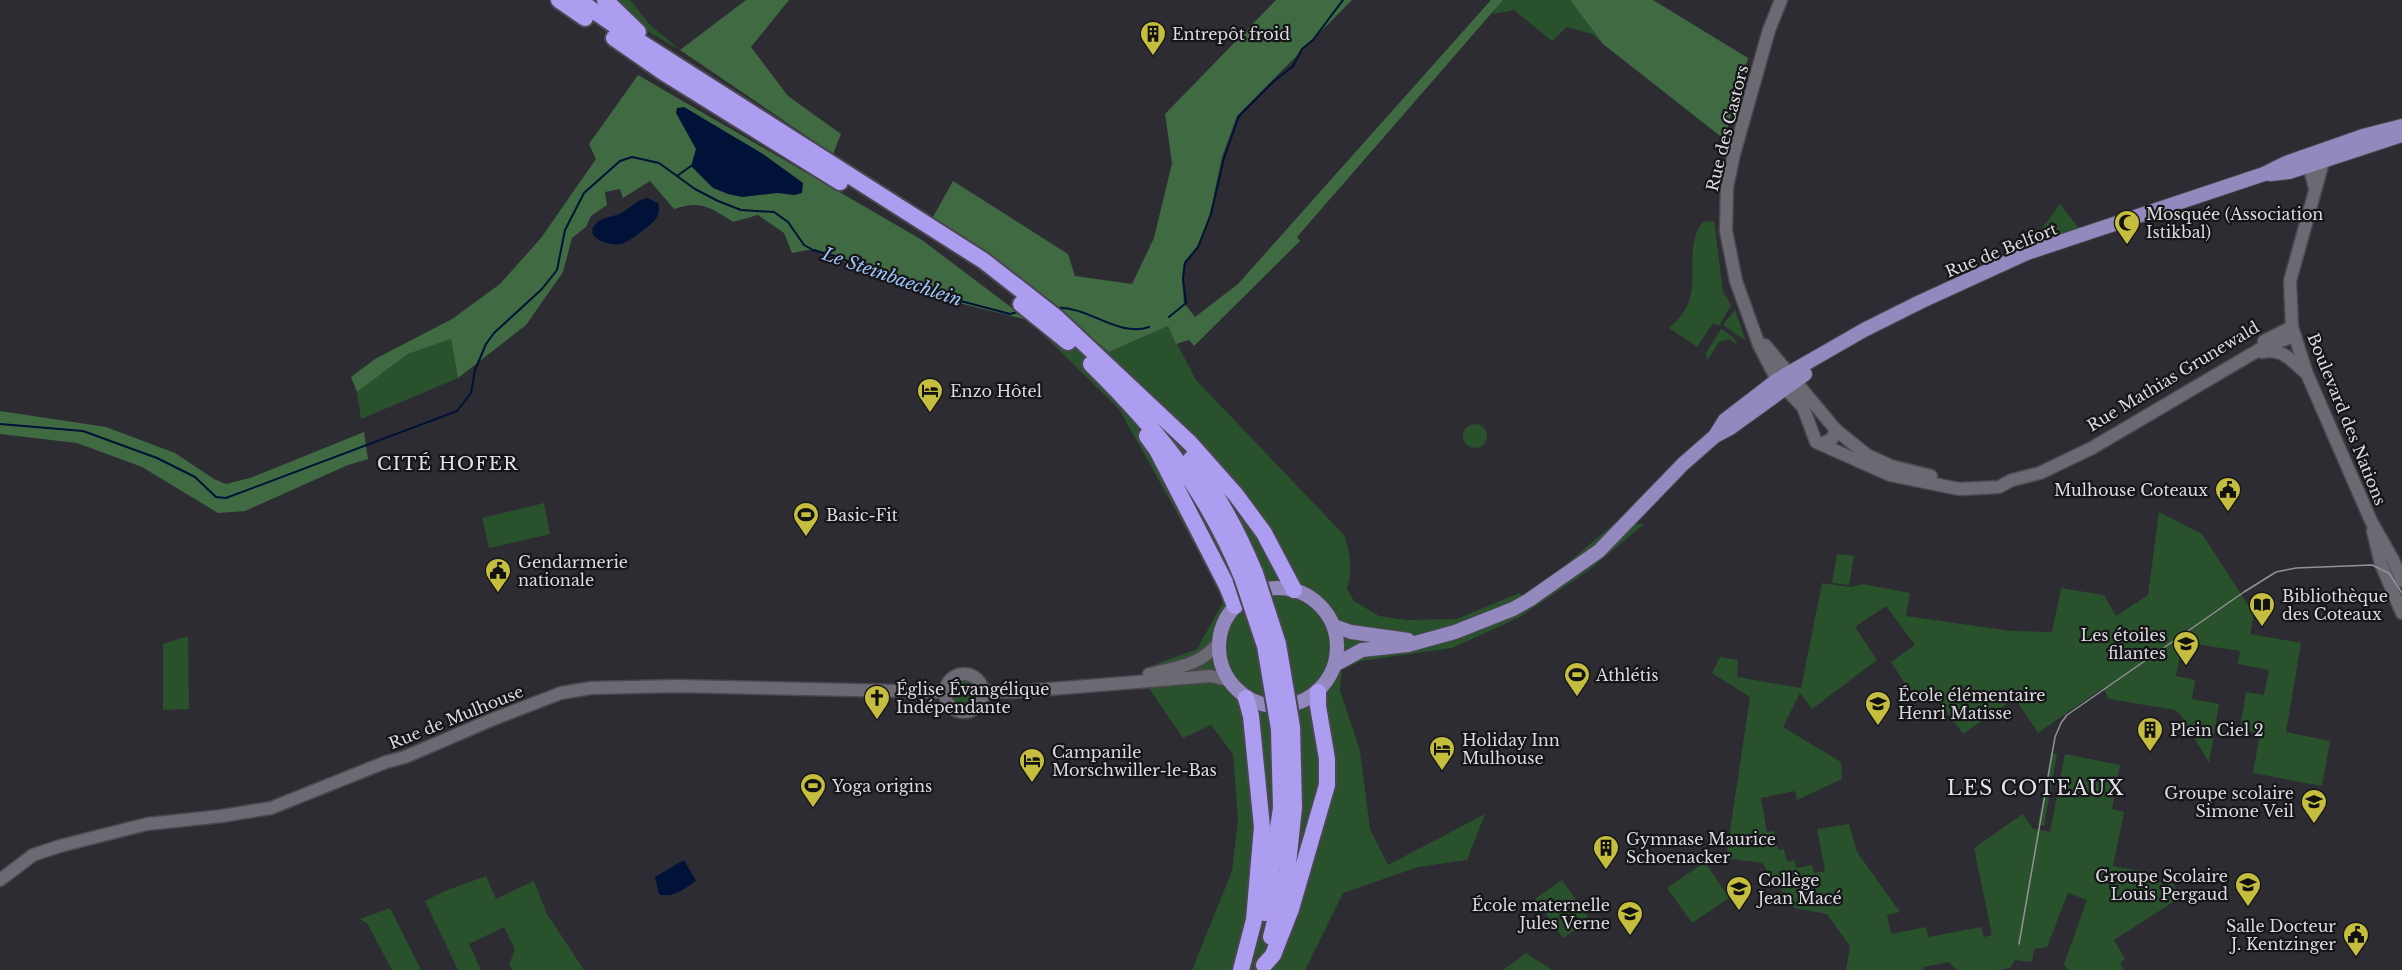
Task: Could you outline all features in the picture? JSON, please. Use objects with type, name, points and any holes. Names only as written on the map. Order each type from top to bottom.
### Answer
[{"type":"highway","points":[[559,0],[663,72],[992,280],[1190,443],[1236,495],[1264,533],[1294,590]]},
{"type":"highway","points":[[578,0],[629,35],[984,261],[1056,318],[1202,473],[1241,540],[1248,575],[1278,644],[1294,807],[1287,874],[1262,968]]},
{"type":"highway","points":[[605,0],[671,60]]},
{"type":"highway","points":[[1127,391],[1130,412],[1157,450],[1235,606]]},
{"type":"highway","points":[[1262,968],[1273,955],[1292,909],[1327,785],[1327,759],[1318,706],[1318,692]]},
{"type":"highway","points":[[1241,970],[1254,920],[1262,827],[1251,716],[1246,698]]},
{"type":"highway","points":[[1247,970],[1262,927],[1277,846],[1286,728]]},
{"type":"main road","name":"Rue des Castors","points":[[1769,30],[1774,0]]},
{"type":"main road","name":"Rue des Castors","points":[[1781,0],[1769,30],[1734,154],[1727,187],[1726,231],[1742,301],[1757,338],[1783,382]]},
{"type":"main road","name":"Rue de Belfort","points":[[2315,161],[2363,136],[2402,126]]},
{"type":"main road","name":"Rue de Belfort","points":[[1336,664],[1362,650],[1408,645],[1455,632],[1514,609],[1556,583],[1599,551],[1683,464],[1714,436],[1730,428],[1783,382],[1864,330],[2027,253],[2264,174],[2280,174],[2402,135]]},
{"type":"main road","name":"Boulevard des Nations","points":[[2315,161],[2315,188],[2290,281],[2293,332],[2307,374],[2371,521],[2402,581]]},
{"type":"main road","points":[[1742,301],[1740,315],[1769,373],[1783,382],[1803,407],[1810,426],[1816,442],[1821,444],[1832,439],[1833,426],[1810,426]]},
{"type":"main road","name":"Rue de Belfort","points":[[1783,382],[1810,369],[1868,334],[1889,318]]},
{"type":"main road","name":"Rue Mathias Grunewald","points":[[2253,356],[2262,348],[2293,332]]},
{"type":"main road","name":"Rue Mathias Grunewald","points":[[2073,456],[2103,434],[2274,335],[2293,332]]},
{"type":"main road","name":"Rue Mathias Grunewald","points":[[1821,444],[1890,475],[1959,484],[1999,478],[2012,480],[2040,473],[2109,440],[2263,352],[2279,352],[2290,357],[2307,374]]},
{"type":"main road","name":"Rue Mathias Grunewald","points":[[1810,369],[1808,383],[1819,402],[1819,410]]},
{"type":"main road","name":"Rue Mathias Grunewald","points":[[1783,382],[1819,410],[1833,426],[1867,455],[1890,466],[1959,484]]},
{"type":"main road","name":"Boulevard des Nations","points":[[2371,521],[2381,564],[2402,613]]},
{"type":"main road","points":[[1278,588],[1294,590],[1314,600],[1323,608],[1334,626],[1337,638],[1336,664],[1329,679],[1318,692],[1305,701],[1290,706],[1268,706],[1246,698],[1228,680],[1222,668],[1219,642],[1221,629],[1235,606],[1248,596],[1262,590],[1278,588]]},
{"type":"main road","name":"Rue de Belfort","points":[[1334,626],[1351,632],[1419,641]]},
{"type":"main road","points":[[1089,686],[1196,663],[1219,642]]},
{"type":"main road","points":[[966,674],[974,676],[981,683],[983,691],[979,705],[966,712],[954,709],[947,701],[945,692],[952,678],[966,674]]},
{"type":"main road","points":[[983,691],[1014,692],[1211,676],[1228,680]]},
{"type":"main road","name":"Rue de Mulhouse","points":[[0,880],[33,855],[112,832],[162,822],[222,816],[279,805],[386,762],[405,757],[561,693],[646,686],[945,692]]},
{"type":"green space","points":[[614,0],[630,0],[650,25],[680,50],[649,32]]},
{"type":"green space","points":[[746,0],[789,0],[751,47],[788,96],[841,134],[833,154],[680,50]]},
{"type":"green space","points":[[1276,0],[1352,0],[1237,116],[1222,157],[1210,214],[1198,246],[1184,262],[1182,278],[1184,303],[1195,317],[1238,284],[1491,0],[1503,0],[1297,237],[1300,241],[1194,346],[1189,340],[1176,344],[1168,326],[1109,352],[1045,298],[933,217],[953,181],[1068,254],[1075,276],[1132,284],[1154,238],[1172,163],[1165,114]]},
{"type":"green space","points":[[1503,0],[1570,0],[1603,44],[1592,34],[1567,27],[1552,41],[1514,10],[1493,14],[1496,6]]},
{"type":"green space","points":[[1570,0],[1653,0],[1748,58],[1724,139],[1603,44]]},
{"type":"green space","points":[[638,75],[922,240],[1028,320],[926,295],[814,249],[792,253],[784,233],[758,215],[733,222],[705,206],[691,205],[674,209],[650,181],[623,198],[620,189],[605,192],[607,205],[591,216],[586,227],[572,238],[563,272],[526,325],[458,378],[451,339],[408,354],[357,392],[351,377],[375,359],[452,319],[500,284],[541,238],[596,159],[589,144]]},
{"type":"green space","points":[[2060,204],[2080,230],[2034,242],[2036,237]]},
{"type":"green space","points":[[1714,221],[1723,292],[1731,305],[1719,326],[1713,323],[1697,347],[1669,328],[1683,313],[1690,300],[1694,242],[1697,232],[1703,222]]},
{"type":"green space","points":[[1045,298],[1109,352],[1168,326],[1196,380],[1344,535],[1350,562],[1347,589],[1354,601],[1379,616],[1406,620],[1457,619],[1519,593],[1522,596],[1545,582],[1616,522],[1644,524],[1588,571],[1520,617],[1452,648],[1361,661],[1342,670],[1340,690],[1360,751],[1370,829],[1388,865],[1485,814],[1467,860],[1418,867],[1343,893],[1305,970],[1192,970],[1232,871],[1238,820],[1233,754],[1211,725],[1183,738],[1148,687],[1151,666],[1197,649],[1225,599],[1119,409],[1028,320]]},
{"type":"green space","points":[[1735,310],[1746,341],[1723,325]]},
{"type":"green space","points":[[1721,329],[1733,337],[1738,345],[1729,339],[1719,342],[1707,361],[1706,353]]},
{"type":"green space","points":[[451,339],[458,378],[361,419],[357,392],[408,354]]},
{"type":"green space","points":[[0,411],[106,427],[175,453],[214,479],[226,484],[250,478],[364,432],[368,459],[348,465],[245,511],[218,513],[142,467],[77,443],[0,434]]},
{"type":"green space","points":[[1475,424],[1484,427],[1487,436],[1484,445],[1475,448],[1466,445],[1463,436],[1466,427]]},
{"type":"green space","points":[[544,503],[550,534],[489,548],[482,518]]},
{"type":"green space","points":[[2159,512],[2202,534],[2254,614],[2250,634],[2301,643],[2286,732],[2330,741],[2322,786],[2253,773],[2260,734],[2240,729],[2246,692],[2264,695],[2269,670],[2238,664],[2240,651],[2189,643],[2180,654],[2176,676],[2195,680],[2192,699],[2219,704],[2209,763],[2181,715],[2175,710],[2109,699],[2103,688],[2038,733],[2015,698],[1963,734],[1931,690],[1916,700],[1891,662],[1915,645],[1886,606],[1855,627],[1877,660],[1812,709],[1800,693],[1783,727],[1841,762],[1842,779],[1797,800],[1795,791],[1761,798],[1767,832],[1774,831],[1778,850],[1784,849],[1787,862],[1795,860],[1796,868],[1812,865],[1814,873],[1825,871],[1817,829],[1849,824],[1857,852],[1900,912],[1887,915],[1891,934],[1926,927],[1928,937],[1981,927],[1984,937],[1992,935],[1974,848],[2023,814],[2032,828],[2050,832],[2065,754],[2120,765],[2112,809],[2124,812],[2113,866],[2156,874],[2155,881],[2173,884],[2181,897],[2114,940],[2125,959],[2120,963],[2124,970],[2068,970],[2064,964],[2087,900],[2068,893],[2047,947],[2034,949],[2032,962],[2015,960],[2010,968],[1998,970],[1957,970],[1949,962],[1924,967],[1923,970],[1846,970],[1850,946],[1827,914],[1794,908],[1762,863],[1726,858],[1750,697],[1712,673],[1720,657],[1738,660],[1737,677],[1801,688],[1822,583],[1851,587],[1863,584],[1910,593],[1906,616],[2011,631],[2052,632],[2061,588],[2104,595],[2116,616],[2148,595]]},
{"type":"green space","points":[[1837,554],[1854,556],[1849,585],[1832,583]]},
{"type":"green space","points":[[188,636],[189,709],[163,710],[163,644]]},
{"type":"green space","points":[[964,680],[973,684],[977,693],[973,702],[964,706],[955,702],[951,693],[955,684]]},
{"type":"green space","points":[[2051,752],[2057,754],[2044,826],[2038,825]]},
{"type":"green space","points":[[1705,862],[1729,898],[1692,923],[1667,888]]},
{"type":"green space","points":[[486,876],[496,899],[534,881],[547,914],[584,970],[512,970],[509,964],[515,950],[504,927],[469,944],[481,970],[458,970],[425,901]]},
{"type":"green space","points":[[1562,880],[1590,920],[1563,938],[1535,899]]},
{"type":"green space","points":[[390,908],[421,970],[392,970],[367,923],[360,919]]},
{"type":"green space","points":[[1526,953],[1552,970],[1503,970]]},
{"type":"water","points":[[684,107],[763,154],[803,183],[802,193],[742,197],[713,188],[691,166],[696,149],[676,113],[677,108]]},
{"type":"water","points":[[647,198],[658,203],[658,215],[652,224],[637,235],[621,244],[610,244],[594,236],[593,227],[598,222],[619,214]]},
{"type":"water","points":[[684,860],[696,881],[674,894],[659,894],[655,877]]},
{"type":"waterway","name":"Le Steinbaechlein","points":[[1169,317],[1186,303],[1183,279],[1185,263],[1198,247],[1211,214],[1224,158],[1239,116],[1274,81],[1293,66],[1302,49],[1313,40],[1343,0]]},
{"type":"waterway","name":"Le Steinbaechlein","points":[[0,424],[83,431],[157,458],[195,477],[216,497],[226,498],[457,411],[471,393],[475,370],[486,344],[494,333],[542,289],[557,270],[565,230],[584,193],[620,161],[632,157],[659,163],[695,189],[741,210],[774,212],[788,222],[804,245],[813,250],[839,257],[878,276],[903,281],[930,293],[1010,314],[1018,312]]},
{"type":"waterway","points":[[677,176],[691,166]]},
{"type":"waterway","name":"Le Steinbaechlein","points":[[1055,308],[1079,311],[1125,328],[1149,327]]},
{"type":"tram line","points":[[2019,944],[2055,737],[2067,715],[2276,572],[2296,568],[2372,565],[2389,573],[2402,593]]},
{"type":"place","name":"Entrepôt froid","points":[[1153,57]]},
{"type":"place","name":"Mosquée (Association Istikbal)","points":[[2127,246]]},
{"type":"place","name":"Enzo Hôtel","points":[[930,414]]},
{"type":"place","name":"Mulhouse Coteaux","points":[[2228,513]]},
{"type":"place","name":"Basic-Fit","points":[[806,538]]},
{"type":"place","name":"Gendarmerie nationale","points":[[498,594]]},
{"type":"place","name":"Bibliothèque des Coteaux","points":[[2262,628]]},
{"type":"place","name":"Les étoiles filantes","points":[[2186,667]]},
{"type":"place","name":"Athlétis","points":[[1577,698]]},
{"type":"place","name":"Église Évangélique Indépendante","points":[[877,721]]},
{"type":"place","name":"École élémentaire Henri Matisse","points":[[1878,727]]},
{"type":"place","name":"Plein Ciel 2","points":[[2150,753]]},
{"type":"place","name":"Holiday Inn Mulhouse","points":[[1442,772]]},
{"type":"place","name":"Campanile Morschwiller-le-Bas","points":[[1032,784]]},
{"type":"place","name":"Yoga origins","points":[[813,809]]},
{"type":"place","name":"Groupe scolaire Simone Veil","points":[[2314,825]]},
{"type":"place","name":"Gymnase Maurice Schoenacker","points":[[1606,871]]},
{"type":"place","name":"Groupe Scolaire Louis Pergaud","points":[[2248,908]]},
{"type":"place","name":"Collège Jean Macé","points":[[1739,912]]},
{"type":"place","name":"École maternelle Jules Verne","points":[[1630,937]]},
{"type":"place","name":"Salle Docteur J. Kentzinger","points":[[2356,958]]},
{"type":"district","name":"CITÉ HOFER","points":[[448,464]]},
{"type":"district","name":"LES COTEAUX","points":[[2036,788]]}]
